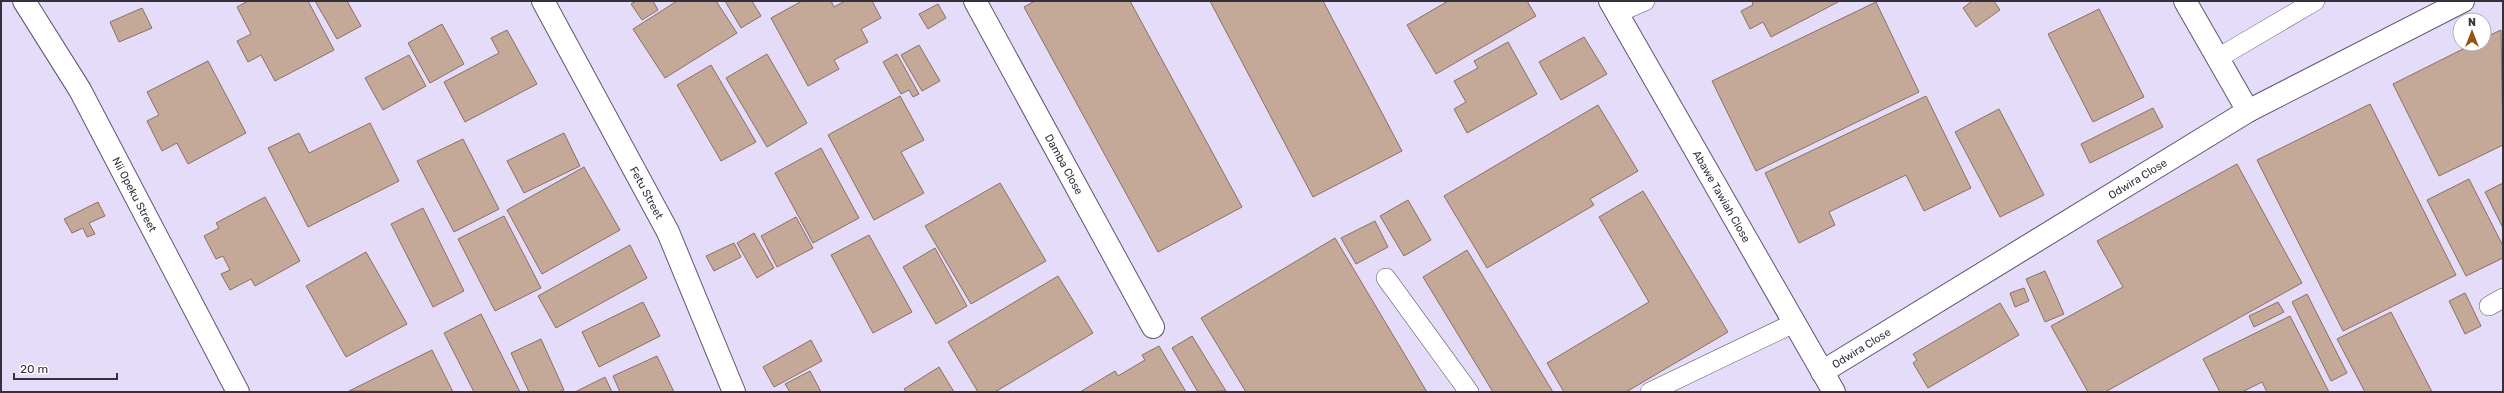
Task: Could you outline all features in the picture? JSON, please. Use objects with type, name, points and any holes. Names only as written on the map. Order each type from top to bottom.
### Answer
[{"type":"street","name":"Nii Opeku Street","points":[[24,1],[80,90],[238,392]]},
{"type":"street","name":"Fetu Street","points":[[543,1],[668,232],[734,392]]},
{"type":"street","name":"Damba Close","points":[[975,1],[1153,327]]},
{"type":"street","points":[[2185,1],[2248,111]]},
{"type":"street","name":"Odwira Close","points":[[1822,372],[2248,111],[2463,1]]},
{"type":"street","name":"Abawe Tawiah Close","points":[[1614,7],[1834,392]]},
{"type":"lane","points":[[1614,7],[1645,1]]},
{"type":"lane","points":[[2218,58],[2315,1]]},
{"type":"lane","points":[[1386,278],[1469,392]]},
{"type":"lane","points":[[1650,392],[1794,323]]},
{"type":"building","points":[[248,1],[308,1],[334,50],[275,81],[261,55],[248,62],[237,41],[251,34],[237,7]]},
{"type":"building","points":[[315,1],[347,1],[361,26],[337,39]]},
{"type":"building","points":[[636,1],[653,1],[658,10],[642,20],[631,4]]},
{"type":"building","points":[[677,1],[716,1],[737,33],[665,78],[633,29]]},
{"type":"building","points":[[725,1],[752,1],[761,16],[741,28]]},
{"type":"building","points":[[802,1],[831,1],[834,7],[845,1],[872,1],[881,18],[861,29],[868,42],[834,60],[839,69],[808,86],[771,18]]},
{"type":"building","points":[[1035,1],[1130,1],[1242,207],[1158,252],[1024,7]]},
{"type":"building","points":[[1210,1],[1323,1],[1402,151],[1313,197]]},
{"type":"building","points":[[1448,1],[1527,1],[1536,16],[1436,74],[1407,25]]},
{"type":"building","points":[[1752,1],[1840,1],[1771,37],[1763,22],[1750,29],[1741,11],[1753,5]]},
{"type":"building","points":[[1972,1],[1994,1],[2000,10],[1976,27],[1963,8]]},
{"type":"building","points":[[1876,2],[1919,92],[1756,171],[1712,81]]},
{"type":"building","points":[[938,4],[946,18],[928,29],[919,14]]},
{"type":"building","points":[[142,8],[152,28],[119,42],[110,22]]},
{"type":"building","points":[[2099,9],[2144,97],[2093,122],[2048,34]]},
{"type":"building","points":[[442,24],[464,64],[430,83],[408,43]]},
{"type":"building","points":[[507,30],[537,84],[465,122],[444,82],[499,53],[491,38]]},
{"type":"building","points":[[2501,30],[2503,145],[2439,176],[2393,84],[2457,52],[2492,52],[2492,34]]},
{"type":"building","points":[[1584,37],[1607,74],[1561,100],[1539,62]]},
{"type":"building","points":[[1508,42],[1537,94],[1467,133],[1454,109],[1466,102],[1454,81],[1478,68],[1474,61]]},
{"type":"building","points":[[919,45],[940,81],[922,91],[901,55]]},
{"type":"building","points":[[767,54],[807,123],[767,147],[726,78]]},
{"type":"building","points":[[897,54],[919,94],[913,97],[909,90],[901,94],[883,62]]},
{"type":"building","points":[[409,55],[426,86],[383,110],[365,78]]},
{"type":"building","points":[[208,61],[246,133],[188,164],[177,143],[162,151],[147,121],[159,115],[147,92]]},
{"type":"building","points":[[711,65],[756,142],[721,161],[677,85]]},
{"type":"building","points":[[900,96],[924,140],[901,152],[924,193],[874,220],[828,135]]},
{"type":"building","points":[[1926,96],[1971,188],[1924,211],[1906,175],[1829,212],[1835,225],[1799,243],[1765,173]]},
{"type":"building","points":[[2370,104],[2456,275],[2343,331],[2257,160]]},
{"type":"building","points":[[1598,105],[1638,171],[1590,199],[1594,205],[1487,268],[1444,196]]},
{"type":"building","points":[[2153,108],[2163,127],[2090,163],[2081,144]]},
{"type":"building","points":[[1999,109],[2044,195],[2000,217],[1955,132]]},
{"type":"building","points":[[370,123],[399,181],[308,227],[268,148],[299,133],[309,153]]},
{"type":"building","points":[[564,133],[580,166],[524,193],[507,161]]},
{"type":"building","points":[[463,139],[499,209],[454,232],[417,161]]},
{"type":"building","points":[[821,148],[859,218],[813,243],[775,173]]},
{"type":"building","points":[[2237,164],[2302,283],[2105,392],[2088,392],[2051,326],[2123,287],[2097,241]]},
{"type":"building","points":[[584,167],[620,230],[542,274],[507,210]]},
{"type":"building","points":[[2469,179],[2503,246],[2503,258],[2466,276],[2427,200]]},
{"type":"building","points":[[1000,183],[1046,261],[971,304],[925,226]]},
{"type":"building","points":[[2503,183],[2503,228],[2485,192]]},
{"type":"building","points":[[1643,191],[1728,332],[1626,392],[1564,392],[1547,363],[1649,302],[1599,217]]},
{"type":"building","points":[[265,197],[300,261],[255,286],[251,279],[230,290],[221,274],[230,270],[223,256],[216,259],[204,236],[219,228],[216,223]]},
{"type":"building","points":[[1408,200],[1431,240],[1404,256],[1380,216]]},
{"type":"building","points":[[98,202],[105,216],[89,223],[95,234],[87,237],[83,228],[72,233],[64,219]]},
{"type":"building","points":[[423,208],[464,291],[433,307],[391,224]]},
{"type":"building","points":[[504,216],[541,288],[495,311],[458,239]]},
{"type":"building","points":[[796,217],[813,248],[777,267],[761,236]]},
{"type":"building","points":[[1375,221],[1388,247],[1356,264],[1341,238]]},
{"type":"building","points":[[754,233],[774,268],[757,278],[737,243]]},
{"type":"building","points":[[869,235],[912,312],[873,333],[831,255]]},
{"type":"building","points":[[1335,238],[1427,392],[1246,392],[1201,318]]},
{"type":"building","points":[[734,243],[741,257],[714,271],[706,256]]},
{"type":"building","points":[[630,245],[647,278],[556,328],[538,296]]},
{"type":"building","points":[[935,248],[967,306],[936,324],[903,267]]},
{"type":"building","points":[[1467,250],[1553,392],[1493,392],[1423,277]]},
{"type":"building","points":[[366,252],[407,324],[346,357],[306,286]]},
{"type":"building","points":[[2045,271],[2064,314],[2045,322],[2026,279]]},
{"type":"building","points":[[1058,276],[1093,333],[995,392],[978,392],[948,342]]},
{"type":"building","points":[[2024,288],[2029,301],[2015,307],[2010,293]]},
{"type":"building","points":[[2465,293],[2481,326],[2465,334],[2449,301]]},
{"type":"building","points":[[2307,294],[2347,373],[2331,381],[2292,302]]},
{"type":"building","points":[[643,302],[660,336],[599,367],[582,332]]},
{"type":"building","points":[[2278,302],[2284,312],[2254,327],[2249,316]]},
{"type":"building","points":[[2000,303],[2019,335],[1928,388],[1913,363],[1917,360],[1913,354]]},
{"type":"building","points":[[2391,312],[2432,392],[2365,392],[2337,339]]},
{"type":"building","points":[[481,314],[520,392],[474,392],[444,333]]},
{"type":"building","points":[[2290,316],[2329,392],[2267,392],[2262,382],[2242,392],[2220,392],[2203,359]]},
{"type":"building","points":[[1192,336],[1226,391],[1198,392],[1172,348]]},
{"type":"building","points":[[541,339],[564,390],[559,392],[529,392],[511,353]]},
{"type":"building","points":[[811,340],[822,361],[774,387],[763,367]]},
{"type":"building","points":[[1159,346],[1186,392],[1080,392],[1115,371],[1118,376],[1145,360],[1142,355]]},
{"type":"building","points":[[432,350],[453,392],[349,391]]},
{"type":"building","points":[[657,356],[674,392],[620,392],[613,376]]},
{"type":"building","points":[[939,367],[954,392],[906,392],[904,389]]},
{"type":"building","points":[[810,371],[821,392],[790,392],[785,384]]},
{"type":"building","points":[[605,377],[612,392],[575,392]]}]
